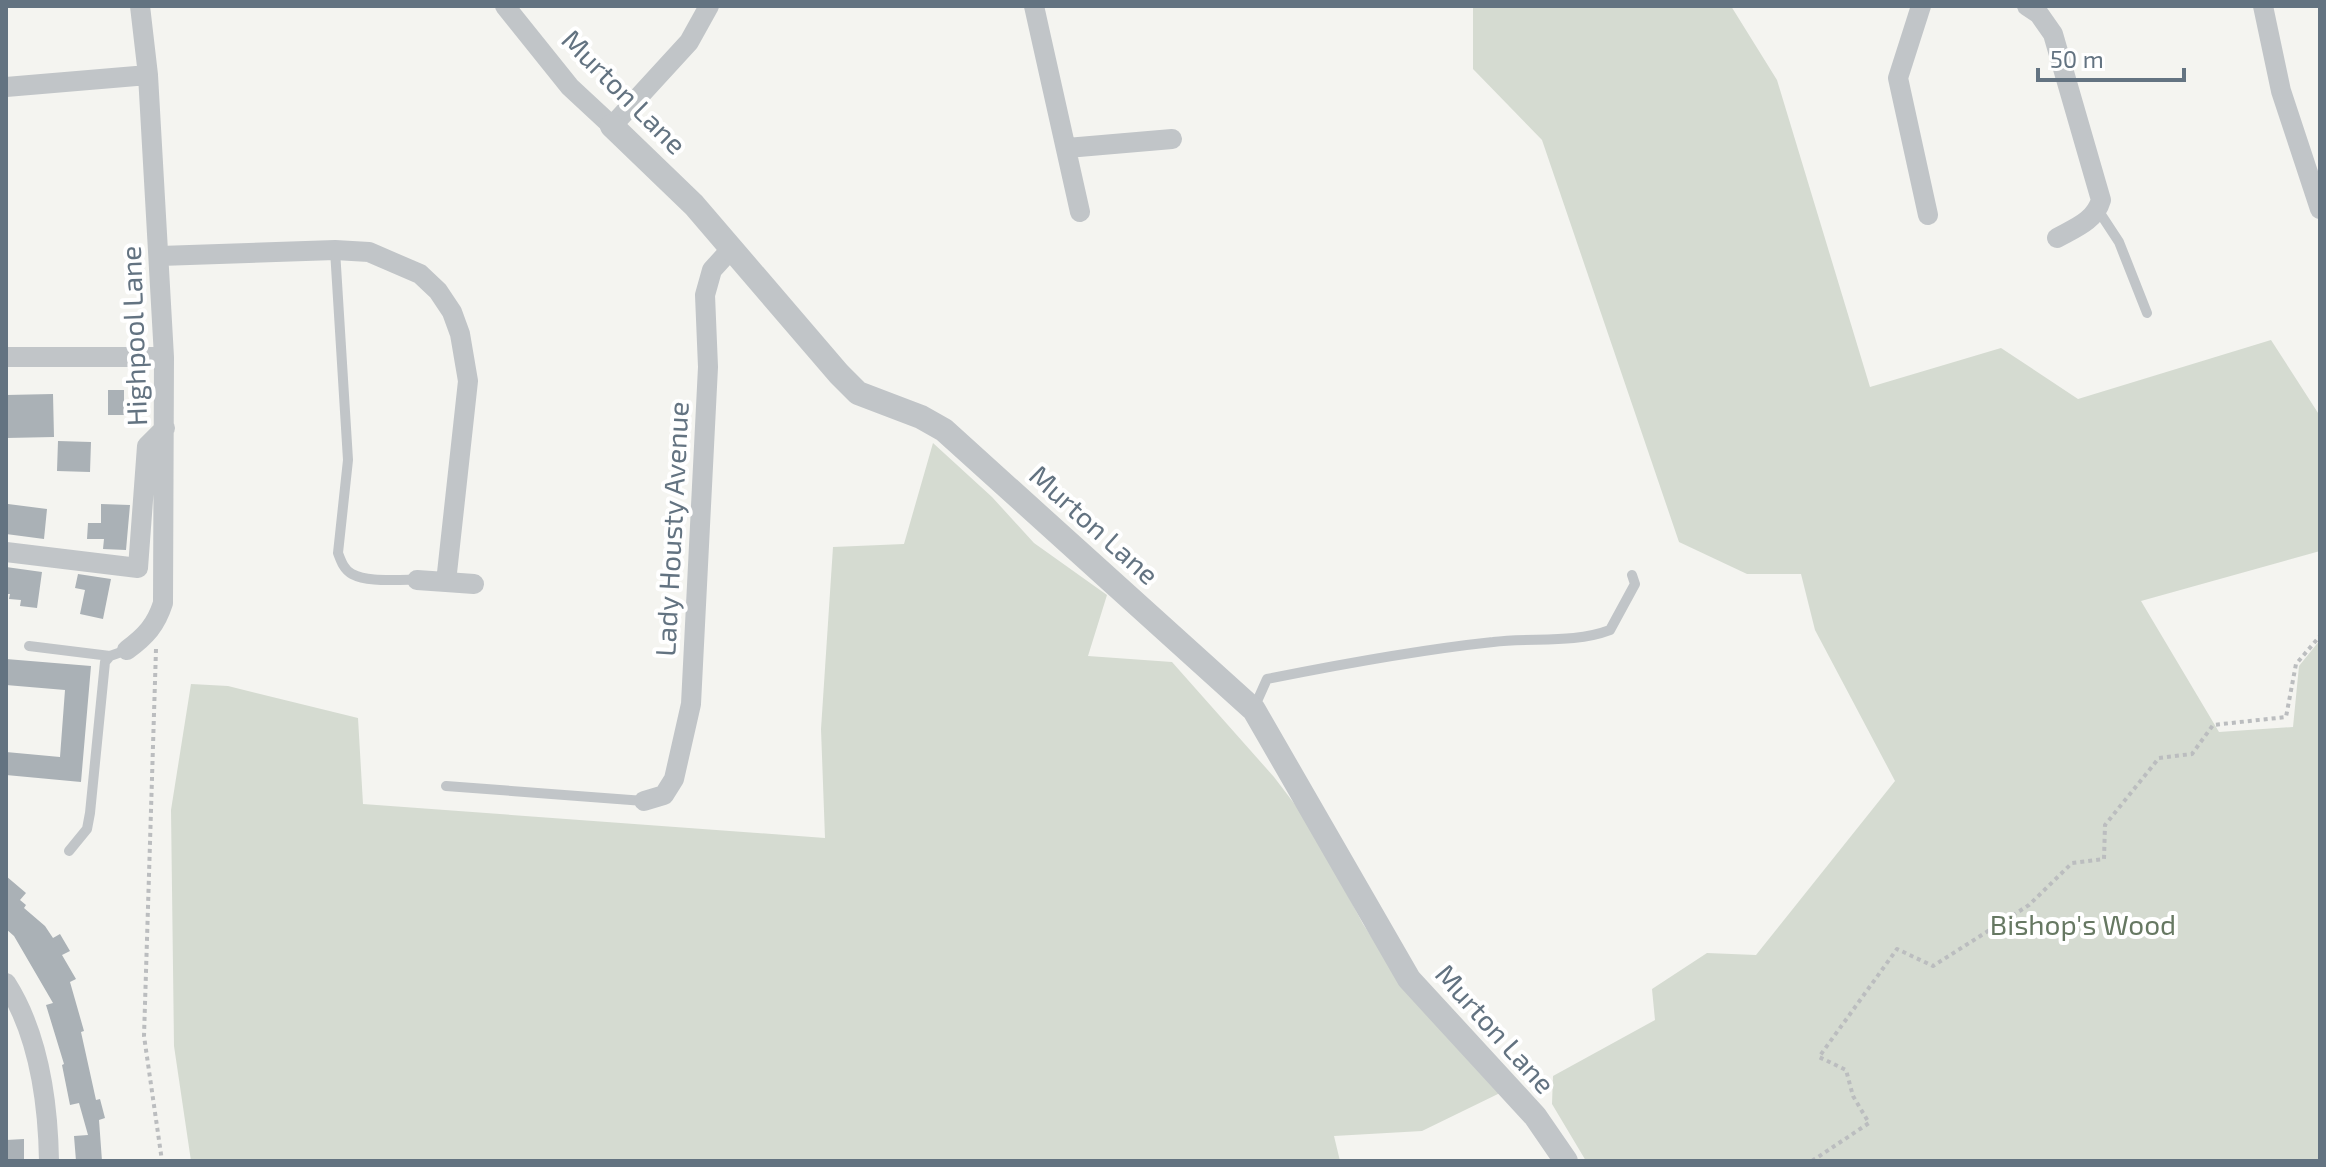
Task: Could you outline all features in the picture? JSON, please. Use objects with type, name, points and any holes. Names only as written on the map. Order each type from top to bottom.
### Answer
[{"type":"street","name":"Highpool Lane","points":[[140,6],[148,75],[164,357],[163,603],[157,622]]},
{"type":"street","name":"Murton Lane","points":[[505,6],[570,87],[694,205],[858,393],[921,417],[944,430],[1254,710],[1409,979],[1535,1116],[1566,1161]]},
{"type":"street","points":[[612,126],[689,42],[709,6]]},
{"type":"street","points":[[1034,6],[1080,212]]},
{"type":"street","points":[[1921,6],[1898,78],[1928,215]]},
{"type":"street","points":[[2027,6],[2039,14],[2053,34],[2101,200],[2092,218],[2057,238]]},
{"type":"street","points":[[2263,6],[2281,91],[2320,209]]},
{"type":"street","points":[[6,87],[148,75]]},
{"type":"street","points":[[1067,148],[1172,139]]},
{"type":"street","name":"Lady Housty Avenue","points":[[644,801],[664,795],[674,779],[691,704],[708,367],[705,295],[712,270],[732,248]]},
{"type":"street","points":[[160,256],[335,250],[369,252],[420,274],[438,291],[452,312],[460,334],[468,381],[446,582]]},
{"type":"street","points":[[6,357],[164,357]]},
{"type":"street","points":[[138,568],[147,446],[165,428]]},
{"type":"street","points":[[6,552],[163,571]]},
{"type":"street","points":[[417,580],[474,584]]},
{"type":"street","points":[[118,653],[145,637],[157,622]]},
{"type":"street","points":[[6,983],[30,1036],[40,1077],[49,1161]]},
{"type":"lane","points":[[2098,210],[2119,242],[2147,313]]},
{"type":"lane","points":[[335,250],[348,460],[338,553],[351,574],[417,580]]},
{"type":"lane","points":[[1254,710],[1267,679],[1348,663],[1494,641],[1591,637],[1610,630],[1635,584],[1632,575]]},
{"type":"lane","points":[[29,646],[118,653]]},
{"type":"lane","points":[[69,851],[81,838],[89,821],[105,662],[118,653]]},
{"type":"lane","points":[[446,786],[644,801]]},
{"type":"path","points":[[157,622],[144,1036],[162,1161]]},
{"type":"path","points":[[1812,1161],[1869,1123],[1853,1096],[1846,1070],[1819,1057],[1897,949],[1933,966],[2029,905],[2072,863],[2104,859],[2105,825],[2159,758],[2192,754],[2213,725],[2286,717],[2296,664],[2320,636]]},
{"type":"green space","name":"Bishop's Wood","points":[[1473,6],[1731,6],[1777,80],[1870,387],[2001,348],[2078,399],[2271,340],[2320,416],[2320,551],[2141,601],[2219,732],[2293,727],[2299,666],[2320,640],[2320,1161],[1586,1161],[1552,1104],[1553,1076],[1655,1020],[1652,989],[1707,953],[1756,955],[1895,781],[1815,630],[1801,574],[1747,574],[1679,542],[1542,140],[1473,69]]},
{"type":"green space","points":[[933,443],[992,497],[1034,543],[1107,595],[1088,656],[1172,662],[1274,777],[1309,823],[1363,924],[1404,986],[1500,1093],[1422,1131],[1334,1136],[1340,1161],[191,1161],[174,1046],[171,810],[191,684],[228,686],[358,718],[363,804],[825,838],[821,729],[833,547],[904,544]]},
{"type":"building","points":[[108,390],[124,390],[124,415],[108,415]]},
{"type":"building","points":[[53,394],[54,437],[6,438],[6,395]]},
{"type":"building","points":[[58,441],[91,442],[90,472],[57,471]]},
{"type":"building","points":[[8,504],[47,509],[44,539],[6,534]]},
{"type":"building","points":[[101,504],[130,505],[126,550],[103,549],[104,539],[87,539],[88,523],[101,523]]},
{"type":"building","points":[[6,567],[42,572],[37,608],[20,606],[21,600],[9,599],[10,594],[6,594]]},
{"type":"building","points":[[78,574],[111,579],[103,619],[80,614],[85,590],[75,588]]},
{"type":"building","points":[[6,659],[91,666],[81,782],[6,775],[6,752],[60,757],[65,690],[6,685]]},
{"type":"building","points":[[6,876],[26,893],[20,900],[26,905],[24,908],[45,926],[53,938],[60,934],[70,951],[62,955],[76,979],[70,982],[84,1031],[81,1032],[96,1100],[100,1099],[105,1118],[99,1120],[102,1161],[76,1161],[74,1136],[88,1135],[79,1103],[70,1105],[64,1064],[46,1005],[53,1003],[14,936],[6,929]]},
{"type":"building","points":[[24,1139],[24,1161],[6,1161],[6,1140]]}]
